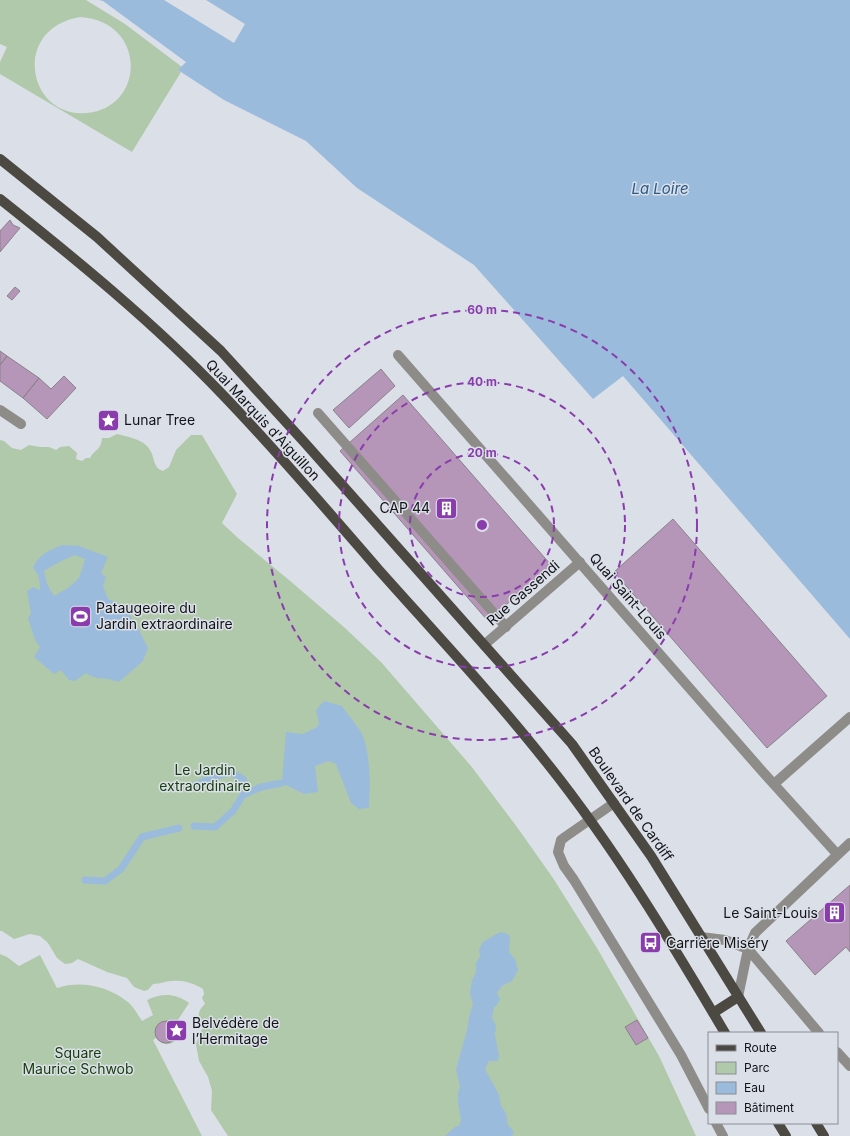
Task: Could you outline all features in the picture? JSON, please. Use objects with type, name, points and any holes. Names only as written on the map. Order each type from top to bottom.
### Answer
[{"type":"main road","name":"Quai Marquis d'Aiguillon","points":[[0,159],[97,236],[221,351],[281,416],[453,610]]},
{"type":"main road","name":"Quai Marquis d'Aiguillon","points":[[0,199],[72,256],[141,316],[222,393],[481,685],[547,763],[589,820]]},
{"type":"main road","name":"Boulevard de Cardiff","points":[[453,610],[572,744],[652,856],[760,1032]]},
{"type":"main road","points":[[589,820],[642,898],[724,1032]]},
{"type":"main road","points":[[713,1013],[738,997]]},
{"type":"main road","points":[[779,1124],[786,1136]]},
{"type":"main road","points":[[817,1124],[824,1136]]},
{"type":"street","name":"Quai Saint-Louis","points":[[398,355],[837,854]]},
{"type":"street","points":[[0,410],[21,424]]},
{"type":"street","points":[[318,413],[506,627]]},
{"type":"street","name":"Rue Gassendi","points":[[484,645],[580,562]]},
{"type":"street","points":[[774,784],[850,717]]},
{"type":"street","points":[[614,803],[565,836],[558,852],[564,866],[681,1055],[708,1107]]},
{"type":"street","points":[[738,997],[748,950],[755,933],[850,842]]},
{"type":"street","points":[[701,937],[725,940],[748,950],[818,1032]]},
{"type":"street","points":[[838,1053],[850,1066]]},
{"type":"street","points":[[717,1124],[723,1136]]},
{"type":"green space","points":[[0,0],[86,0],[125,24],[182,67],[178,70],[181,72],[132,152],[0,74],[0,62],[7,47],[0,44]],"holes":[[[80,17],[102,22],[118,33],[127,48],[131,64],[128,81],[120,96],[106,107],[87,113],[67,111],[51,102],[40,88],[35,72],[36,54],[43,38],[58,25]]]},
{"type":"green space","name":"Le Jardin extraordinaire","points":[[117,434],[144,443],[152,453],[157,468],[163,471],[169,467],[176,450],[191,435],[202,435],[237,494],[222,523],[345,628],[381,662],[471,766],[553,878],[597,948],[659,1056],[696,1136],[228,1136],[211,1110],[212,1091],[208,1077],[199,1061],[196,1044],[203,1026],[199,1017],[199,1012],[205,1004],[202,998],[204,994],[203,989],[188,982],[170,981],[153,984],[148,990],[144,991],[134,987],[127,978],[107,972],[78,959],[72,963],[65,964],[57,958],[48,943],[40,936],[30,934],[14,939],[0,931],[0,440],[4,441],[12,448],[21,450],[29,445],[49,447],[56,450],[60,447],[69,446],[77,453],[76,459],[82,461],[86,458],[90,458],[99,447],[102,438],[109,438]]},
{"type":"green space","name":"Square Maurice Schwob","points":[[0,954],[7,957],[19,966],[40,955],[57,988],[85,985],[94,986],[113,992],[129,1003],[142,1021],[153,1015],[147,1000],[158,996],[168,995],[179,997],[189,1003],[176,1023],[179,1034],[174,1042],[165,1044],[156,1038],[153,1040],[202,1136],[0,1136]]},
{"type":"water","name":"La Loire","points":[[99,0],[850,0],[850,639],[623,376],[593,399],[474,265],[357,188],[306,141],[224,100],[178,70],[186,62],[103,1]]},
{"type":"water","name":"Pataugeoire du Jardin extraordinaire","points":[[62,545],[79,546],[108,557],[101,573],[106,577],[103,586],[108,599],[121,604],[136,624],[148,648],[143,661],[119,682],[94,677],[86,673],[75,681],[69,680],[61,670],[54,674],[34,657],[40,647],[35,640],[28,618],[31,614],[27,591],[33,587],[40,590],[39,578],[33,568],[38,559],[48,551]],"holes":[[[75,555],[85,559],[79,578],[68,588],[54,596],[47,584],[44,571]]]},
{"type":"water","points":[[324,701],[342,706],[363,736],[369,763],[369,808],[359,809],[351,803],[336,764],[329,761],[315,766],[318,792],[304,794],[282,783],[286,732],[303,734],[317,727],[319,723],[316,710]]},
{"type":"water","points":[[500,932],[508,934],[510,937],[509,952],[515,959],[518,970],[512,981],[502,986],[497,993],[500,999],[494,1007],[492,1018],[496,1025],[495,1035],[499,1055],[498,1061],[489,1061],[485,1069],[499,1095],[501,1106],[506,1113],[508,1125],[514,1132],[512,1136],[445,1136],[455,1127],[459,1126],[461,1120],[458,1103],[458,1093],[460,1087],[456,1069],[473,1003],[470,992],[472,980],[476,972],[476,963],[480,956],[479,949],[483,942]]},
{"type":"pier","points":[[164,0],[206,0],[245,24],[234,43]]},
{"type":"building","points":[[10,220],[13,225],[20,228],[0,252],[0,231]]},
{"type":"building","points":[[15,287],[20,291],[12,300],[7,296]]},
{"type":"building","points":[[0,351],[7,356],[0,365]]},
{"type":"building","points":[[7,356],[39,378],[23,398],[0,381],[0,365]]},
{"type":"building","points":[[381,369],[395,386],[349,428],[333,410]]},
{"type":"building","points":[[64,376],[76,388],[47,419],[23,398],[39,378],[51,389]]},
{"type":"building","name":"CAP 44","points":[[403,395],[551,565],[488,621],[340,451]]},
{"type":"building","points":[[673,519],[827,696],[767,748],[614,572]]},
{"type":"building","name":"Le Saint-Louis","points":[[850,885],[850,952],[846,947],[815,975],[786,941]]},
{"type":"building","points":[[637,1020],[648,1038],[636,1045],[625,1027]]},
{"type":"building","points":[[166,1021],[174,1024],[177,1032],[174,1040],[166,1043],[158,1040],[155,1032],[158,1024]]},
{"type":"waterway","points":[[191,787],[230,772],[243,779],[249,792]]},
{"type":"waterway","points":[[194,826],[215,827],[233,811],[243,795],[261,787],[282,783]]},
{"type":"waterway","points":[[85,880],[105,881],[121,869],[142,837],[179,828]]},
{"type":"place","name":"Lunar Tree","points":[[109,420]]},
{"type":"place","name":"CAP 44","points":[[446,508]]},
{"type":"place","name":"Pataugeoire du Jardin extraordinaire","points":[[80,616]]},
{"type":"place","name":"Le Saint-Louis","points":[[834,913]]},
{"type":"place","name":"Carrière Miséry","points":[[650,943]]},
{"type":"place","name":"Belvédère de l’Hermitage","points":[[176,1031]]}]
